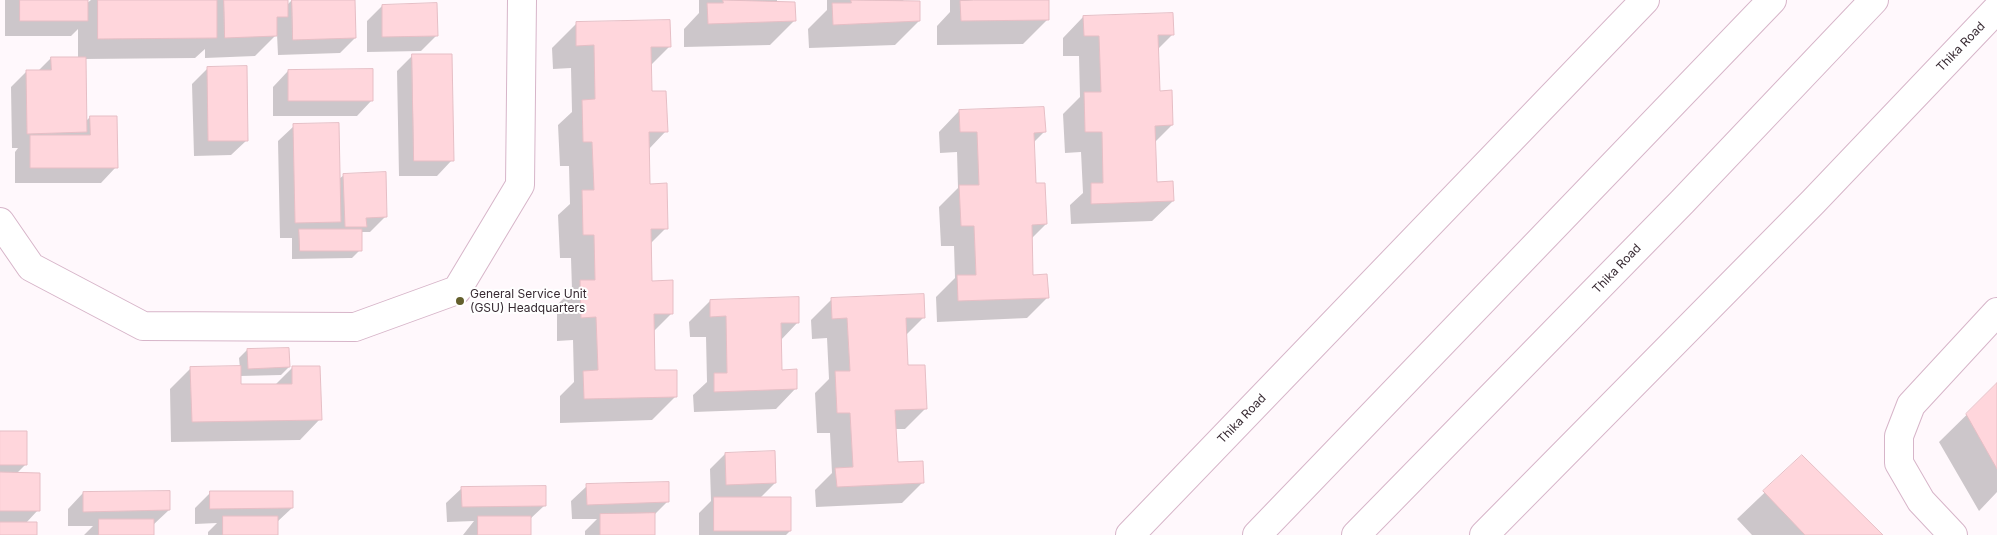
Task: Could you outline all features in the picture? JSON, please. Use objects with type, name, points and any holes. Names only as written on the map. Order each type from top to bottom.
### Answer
[{"type":"main road","points":[[0,222],[31,267],[143,326],[355,328],[457,290],[520,184],[522,0]]},
{"type":"main road","name":"Thika Road","points":[[1130,535],[1645,0]]},
{"type":"main road","points":[[1257,535],[1772,0]]},
{"type":"main road","name":"Thika Road","points":[[1356,535],[1682,202],[1874,0]]},
{"type":"main road","name":"Thika Road","points":[[1484,535],[1813,202],[1997,9]]},
{"type":"main road","points":[[1953,535],[1921,500],[1899,463],[1898,436],[1911,405],[1997,312]]},
{"type":"building","points":[[20,0],[88,0],[88,21],[20,21]]},
{"type":"building","points":[[98,0],[217,0],[217,38],[98,39]]},
{"type":"building","points":[[224,0],[288,0],[288,17],[277,17],[277,36],[225,38]]},
{"type":"building","points":[[292,0],[355,0],[356,38],[293,40]]},
{"type":"building","points":[[723,0],[795,2],[796,21],[708,24],[707,3],[723,3]]},
{"type":"building","points":[[851,0],[920,1],[920,21],[833,25],[832,3],[851,3]]},
{"type":"building","points":[[1049,0],[1049,20],[961,21],[960,1]]},
{"type":"building","points":[[437,3],[438,36],[382,37],[382,5]]},
{"type":"building","points":[[1173,13],[1174,35],[1158,35],[1160,91],[1172,90],[1173,125],[1155,126],[1157,182],[1173,181],[1174,201],[1091,204],[1091,183],[1103,183],[1102,132],[1085,132],[1084,92],[1101,92],[1099,36],[1084,36],[1083,16]]},
{"type":"building","points":[[670,20],[671,47],[651,47],[652,91],[666,91],[668,132],[649,132],[650,184],[667,183],[668,229],[651,229],[652,281],[673,280],[673,314],[654,314],[655,370],[677,370],[677,397],[584,399],[583,371],[598,370],[596,317],[581,318],[580,280],[595,280],[594,235],[583,235],[582,190],[594,190],[592,142],[583,142],[582,100],[595,99],[594,45],[576,46],[576,22]]},
{"type":"building","points":[[412,54],[452,54],[454,161],[414,161]]},
{"type":"building","points":[[51,57],[86,57],[87,132],[27,134],[26,70],[51,70]]},
{"type":"building","points":[[247,66],[248,141],[208,141],[207,67]]},
{"type":"building","points":[[373,69],[373,101],[288,101],[288,70]]},
{"type":"building","points":[[1044,107],[1046,132],[1034,133],[1036,183],[1045,183],[1047,224],[1032,225],[1033,275],[1047,274],[1049,298],[958,301],[957,275],[976,275],[974,226],[961,226],[959,185],[979,185],[977,132],[960,132],[959,110]]},
{"type":"building","points":[[90,116],[117,116],[118,168],[30,168],[30,135],[90,135]]},
{"type":"building","points":[[339,123],[341,222],[295,223],[293,124]]},
{"type":"building","points":[[386,172],[387,217],[366,218],[367,227],[345,227],[343,174]]},
{"type":"building","points":[[299,229],[362,229],[362,251],[300,251]]},
{"type":"building","points":[[924,294],[925,318],[906,318],[908,365],[925,365],[927,409],[895,410],[898,462],[923,461],[924,483],[837,487],[835,468],[853,467],[850,413],[837,413],[835,371],[850,371],[847,318],[832,319],[831,298]]},
{"type":"building","points":[[799,297],[799,323],[781,323],[782,370],[797,369],[797,389],[714,392],[714,373],[727,373],[726,316],[710,317],[710,300]]},
{"type":"building","points":[[289,348],[290,367],[248,369],[247,349]]},
{"type":"building","points":[[241,366],[241,384],[292,384],[292,366],[320,366],[322,420],[192,422],[190,367]]},
{"type":"building","points":[[1997,383],[1997,469],[1966,414]]},
{"type":"building","points":[[0,431],[27,431],[27,465],[0,465]]},
{"type":"building","points":[[775,451],[776,483],[726,485],[725,453]]},
{"type":"building","points":[[1802,455],[1883,535],[1805,535],[1763,491]]},
{"type":"building","points":[[0,472],[40,473],[40,511],[0,511]]},
{"type":"building","points":[[669,482],[669,502],[587,505],[586,484]]},
{"type":"building","points":[[546,486],[546,506],[462,507],[461,487]]},
{"type":"building","points":[[170,491],[170,510],[83,512],[83,492]]},
{"type":"building","points":[[210,491],[293,491],[293,508],[210,509]]},
{"type":"building","points":[[714,497],[791,497],[791,531],[714,531]]},
{"type":"building","points":[[655,513],[655,535],[600,535],[600,514]]},
{"type":"building","points":[[223,516],[278,516],[278,535],[223,535]]},
{"type":"building","points":[[478,516],[531,516],[531,535],[478,535]]},
{"type":"building","points":[[99,519],[154,519],[154,535],[99,535]]},
{"type":"building","points":[[0,522],[37,522],[37,535],[0,535]]},
{"type":"place","name":"General Service Unit (GSU) Headquarters","points":[[460,301]]}]
